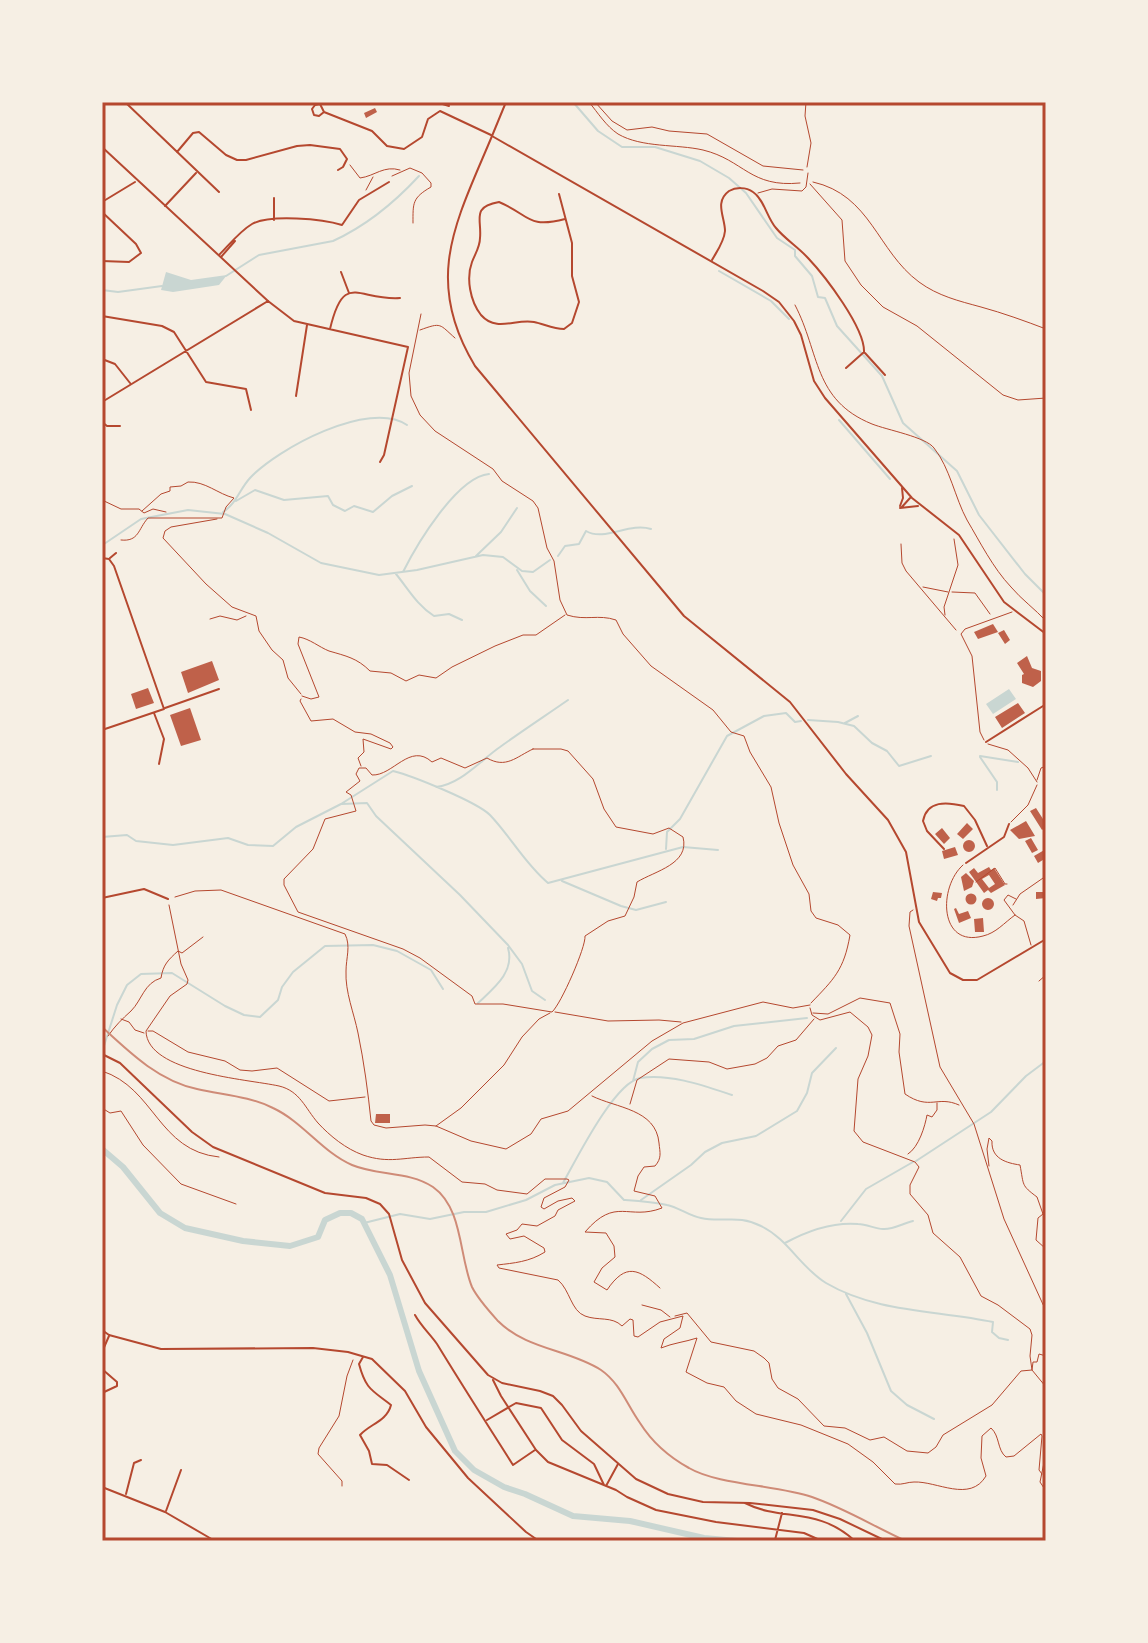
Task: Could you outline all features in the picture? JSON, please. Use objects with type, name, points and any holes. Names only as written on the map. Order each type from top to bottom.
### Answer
[{"type":"street","points":[[125,102],[219,192]]},
{"type":"street","points":[[436,102],[449,106]]},
{"type":"street","points":[[449,106],[453,102]]},
{"type":"street","points":[[506,102],[449,245],[451,312],[460,338],[486,380],[674,605],[693,625],[790,702],[846,774],[888,820],[906,852],[915,908],[926,936],[950,973],[958,978],[977,980],[1046,939]]},
{"type":"street","points":[[449,106],[451,114]]},
{"type":"street","points":[[324,112],[372,131],[387,146],[399,149],[416,143],[428,119],[436,112],[451,114],[767,294],[787,311],[801,335],[811,371],[822,394],[902,488],[959,535],[997,593],[1046,634]]},
{"type":"street","points":[[177,152],[193,133],[199,132],[226,155],[237,160],[310,145],[340,149],[347,159],[338,170]]},
{"type":"street","points":[[102,147],[268,301],[294,321],[408,347],[380,462]]},
{"type":"street","points":[[165,206],[197,172]]},
{"type":"street","points":[[102,202],[137,180]]},
{"type":"street","points":[[220,257],[253,223],[318,220],[342,225],[366,194],[389,182]]},
{"type":"street","points":[[711,262],[724,237],[720,210],[724,197],[729,191],[739,188],[756,194],[773,225],[809,259],[847,309],[858,329],[864,352],[885,375]]},
{"type":"street","points":[[559,194],[572,243],[572,276],[579,302],[572,323],[564,329],[555,329],[531,321],[499,325],[482,317],[469,279],[470,265],[480,241],[477,223],[483,208],[499,202],[533,222],[565,219]]},
{"type":"street","points":[[274,198],[274,220]]},
{"type":"street","points":[[102,212],[136,244],[141,253],[122,264],[102,261]]},
{"type":"street","points":[[341,272],[349,293]]},
{"type":"street","points":[[330,329],[335,305],[349,293],[400,298]]},
{"type":"street","points":[[102,402],[268,301]]},
{"type":"street","points":[[102,316],[162,326],[174,332],[206,382],[246,389],[251,410]]},
{"type":"street","points":[[296,396],[307,324]]},
{"type":"street","points":[[846,368],[864,352]]},
{"type":"street","points":[[102,359],[115,364],[131,384]]},
{"type":"street","points":[[102,422],[107,426],[120,426]]},
{"type":"street","points":[[900,507],[902,488]]},
{"type":"street","points":[[900,507],[912,498]]},
{"type":"street","points":[[900,507],[921,505]]},
{"type":"street","points":[[109,559],[116,553]]},
{"type":"street","points":[[102,558],[109,559],[114,566],[164,709]]},
{"type":"street","points":[[102,730],[219,689]]},
{"type":"street","points":[[986,742],[1027,714],[1046,707]]},
{"type":"street","points":[[153,712],[164,739],[159,764]]},
{"type":"street","points":[[944,849],[927,831],[923,818],[930,808],[941,803],[964,806],[975,820],[987,846]]},
{"type":"street","points":[[966,863],[1006,836],[1009,824]]},
{"type":"street","points":[[102,898],[144,889],[168,899]]},
{"type":"street","points":[[102,1054],[120,1063],[192,1132],[213,1147],[325,1193],[372,1200],[384,1206],[400,1254],[429,1309],[493,1378],[536,1450],[548,1462],[656,1510],[804,1533],[822,1541]]},
{"type":"street","points":[[415,1315],[513,1465],[536,1450]]},
{"type":"street","points":[[102,1330],[109,1335],[161,1349],[313,1348],[364,1356],[387,1370],[405,1391],[426,1427],[468,1478],[539,1541]]},
{"type":"street","points":[[102,1352],[109,1335]]},
{"type":"street","points":[[364,1356],[359,1364],[364,1382],[372,1392],[391,1405],[389,1414],[371,1424],[360,1435],[372,1464],[387,1465],[409,1480]]},
{"type":"street","points":[[102,1369],[117,1382],[117,1386],[102,1393]]},
{"type":"street","points":[[493,1378],[553,1396],[581,1431],[636,1479],[668,1494],[715,1503],[813,1510],[886,1541]]},
{"type":"street","points":[[486,1421],[509,1407],[524,1403],[541,1408],[562,1440],[594,1464],[605,1487]]},
{"type":"street","points":[[126,1496],[134,1463],[141,1460]]},
{"type":"street","points":[[605,1487],[618,1463]]},
{"type":"street","points":[[165,1512],[181,1470]]},
{"type":"street","points":[[102,1487],[165,1512],[215,1541]]},
{"type":"street","points":[[745,1503],[759,1509],[826,1523],[843,1530],[855,1541]]},
{"type":"street","points":[[775,1540],[782,1512]]},
{"type":"lane","points":[[756,194],[772,189],[800,192],[804,190],[808,172]]},
{"type":"lane","points":[[1014,610],[1011,614],[964,630],[962,638],[972,656],[980,732],[993,747],[1008,750],[1028,768],[1037,782]]},
{"type":"lane","points":[[1009,824],[1028,805],[1036,791],[1040,770],[1046,766]]},
{"type":"lane","points":[[966,863],[955,873],[946,896],[945,909],[954,929],[966,936],[982,937],[999,929],[1015,915]]},
{"type":"lane","points":[[1012,908],[1016,899],[1046,876]]},
{"type":"lane","points":[[1016,899],[1011,895],[1004,898],[1005,904],[1024,921],[1032,947]]},
{"type":"lane","points":[[1039,981],[1046,975]]},
{"type":"path","points":[[589,102],[610,128],[622,136],[706,151],[771,183],[807,182],[834,189],[855,203],[906,271],[920,283],[950,300],[1046,329]]},
{"type":"path","points":[[595,102],[612,121],[627,130],[652,127],[707,134],[763,166],[808,172],[811,143],[805,116],[806,102]]},
{"type":"path","points":[[351,166],[360,178],[390,167],[402,171]]},
{"type":"path","points":[[389,182],[391,176],[410,168],[418,170],[431,183],[431,187],[419,194],[412,205],[413,223]]},
{"type":"path","points":[[366,194],[374,175]]},
{"type":"path","points":[[807,182],[841,218],[846,264],[873,298],[887,310],[917,326],[1008,398],[1046,398]]},
{"type":"path","points":[[795,305],[806,329],[819,374],[831,393],[866,421],[922,439],[935,449],[967,520],[1004,580],[1046,621]]},
{"type":"path","points":[[421,314],[409,373],[411,396],[420,415],[435,431],[493,469],[502,481],[533,501],[538,508],[547,548],[554,561],[560,600],[567,615]]},
{"type":"path","points":[[417,331],[435,324],[445,326],[455,338],[460,338]]},
{"type":"path","points":[[142,511],[161,494],[170,491],[170,487],[194,481],[218,494],[233,496],[217,519],[171,527],[165,531],[163,538],[232,607],[256,616],[259,631],[283,660],[289,680],[302,696],[313,699],[319,697],[298,644],[299,637],[358,660],[370,671],[391,673],[406,681],[419,675],[436,678],[509,640],[536,635],[551,622],[567,615],[583,620],[602,616],[616,620],[623,634],[651,666],[713,710],[731,732],[744,736],[771,787],[793,865],[809,894],[811,911],[816,918],[838,925],[850,935],[847,954],[834,982],[810,1005],[793,1008],[763,1002],[683,1023],[652,1041],[568,1111],[541,1119],[531,1134],[506,1149],[471,1141],[436,1126],[380,1127],[371,1121],[358,1035],[347,989],[348,943],[345,934],[221,890],[195,891],[168,899],[187,983],[170,996],[146,1034]]},
{"type":"path","points":[[102,500],[121,509],[166,512]]},
{"type":"path","points":[[121,540],[136,537],[148,518],[217,519]]},
{"type":"path","points":[[945,617],[944,607],[958,561],[954,536]]},
{"type":"path","points":[[901,544],[902,563],[962,638]]},
{"type":"path","points":[[921,586],[977,595],[995,619]]},
{"type":"path","points":[[210,619],[220,616],[237,620],[248,615]]},
{"type":"path","points":[[302,696],[300,701],[311,721],[333,719],[355,732],[371,734],[390,743],[391,749],[363,739],[364,752],[358,758],[361,768]]},
{"type":"path","points":[[361,768],[377,776],[385,774],[391,766],[408,756],[427,757],[432,762],[441,758],[465,768],[487,758],[499,763],[510,762],[533,749],[568,751],[593,779],[604,809],[616,827],[653,834],[670,829],[683,837],[683,852],[662,872],[637,882],[625,916],[608,921],[585,936],[585,948],[570,976],[563,998],[552,1012],[539,1019],[522,1037],[504,1065],[461,1108],[436,1126]]},
{"type":"path","points":[[361,768],[356,774],[360,781],[346,792],[356,811],[325,819],[313,849],[284,879],[298,912],[403,949],[472,996],[475,1004],[503,1004],[608,1021],[683,1023]]},
{"type":"path","points":[[976,882],[995,868],[1007,884]]},
{"type":"path","points":[[915,908],[910,912],[909,926],[940,1067],[974,1124],[1018,1252],[1046,1311]]},
{"type":"path","points":[[178,951],[182,953],[203,937]]},
{"type":"path","points":[[108,1036],[134,1008],[151,981],[161,978],[164,966],[178,951]]},
{"type":"path","points":[[810,1012],[828,1014],[860,998],[890,1003],[900,1034],[904,1091],[923,1103],[949,1100],[961,1105]]},
{"type":"path","points":[[810,1005],[810,1012],[815,1018],[824,1020],[850,1012],[868,1027],[872,1035],[868,1056],[858,1079],[854,1131],[863,1142],[906,1156],[919,1167],[910,1185],[910,1194],[928,1215],[933,1233],[960,1257],[981,1296],[1030,1329],[1032,1370],[1046,1387]]},
{"type":"path","points":[[630,1107],[637,1080],[666,1060],[700,1060],[727,1069],[755,1064],[767,1058],[778,1046],[796,1040],[815,1018]]},
{"type":"path","points":[[121,1019],[146,1034]]},
{"type":"path","points":[[146,1034],[150,1030],[188,1052],[225,1061],[244,1071],[277,1068],[329,1101],[367,1097]]},
{"type":"path","points":[[146,1034],[152,1049],[178,1064],[292,1091],[303,1100],[327,1132],[348,1149],[367,1157],[403,1161],[429,1157],[462,1182],[485,1184],[518,1194],[533,1191],[545,1179],[568,1180],[565,1187],[544,1198],[541,1207],[544,1209],[566,1199],[575,1201],[542,1224],[522,1224],[517,1230],[507,1233],[510,1239],[524,1236],[544,1248],[545,1252],[514,1264],[499,1264],[499,1268],[558,1280],[578,1312],[586,1317],[617,1321],[622,1326],[633,1320],[634,1336],[638,1337],[673,1316],[683,1316],[680,1328],[664,1339],[661,1348],[697,1338],[686,1372],[707,1383],[724,1387],[736,1401],[756,1414],[801,1425],[848,1444],[873,1462],[895,1484],[915,1482],[955,1490],[967,1489],[982,1482],[986,1476],[981,1458],[982,1436],[991,1428],[995,1431],[1001,1453],[1006,1457],[1014,1456],[1042,1435],[1039,1470],[1046,1478]]},
{"type":"path","points":[[102,1071],[140,1097],[157,1114],[165,1130],[182,1144],[203,1156],[219,1157]]},
{"type":"path","points":[[590,1095],[613,1106],[630,1107],[655,1126],[661,1158],[655,1166],[644,1167],[634,1191],[655,1196],[662,1208],[637,1213],[610,1211],[585,1232],[606,1233],[614,1246],[615,1257],[595,1279],[598,1286],[607,1290],[622,1275],[636,1270],[650,1276],[660,1288]]},
{"type":"path","points":[[906,1156],[923,1132],[927,1115],[932,1117],[936,1113],[935,1101]]},
{"type":"path","points":[[102,1108],[110,1113],[121,1111],[143,1145],[181,1184],[236,1204]]},
{"type":"path","points":[[987,1168],[989,1138],[993,1151],[1003,1162],[1020,1165],[1024,1189],[1037,1197],[1043,1214],[1038,1218],[1036,1240],[1046,1249]]},
{"type":"path","points":[[642,1305],[661,1310],[668,1318],[687,1313],[711,1342],[758,1354],[769,1363],[772,1379],[778,1388],[798,1399],[824,1426],[845,1428],[870,1440],[884,1437],[895,1446],[919,1454],[928,1453],[943,1435],[992,1405],[1021,1371],[1032,1370]]},
{"type":"path","points":[[342,1486],[342,1481],[318,1454],[339,1416],[355,1354]]},
{"type":"path","points":[[1032,1370],[1039,1354],[1046,1356]]},
{"type":"path","points":[[1046,1453],[1041,1484],[1046,1491]]},
{"type":"shaded area","points":[[166,272],[191,280],[227,275],[219,285],[173,292],[161,290]]},
{"type":"shaded area","points":[[1009,689],[1016,699],[993,714],[986,704]]},
{"type":"building","points":[[375,108],[377,112],[366,118],[364,113]]},
{"type":"building","points":[[993,624],[998,632],[978,639],[974,632]]},
{"type":"building","points":[[1004,630],[1010,640],[1005,644],[998,633]]},
{"type":"building","points":[[1027,656],[1032,668],[1041,671],[1041,681],[1033,687],[1022,683],[1024,674],[1017,663]]},
{"type":"building","points":[[212,661],[219,680],[188,693],[181,672]]},
{"type":"building","points":[[148,688],[154,703],[136,709],[131,694]]},
{"type":"building","points":[[1018,703],[1025,713],[1002,728],[995,717]]},
{"type":"building","points":[[190,708],[201,740],[181,746],[170,715]]},
{"type":"building","points":[[1036,808],[1043,819],[1046,817],[1046,827],[1042,830],[1030,811]]},
{"type":"building","points":[[1026,821],[1035,836],[1019,839],[1010,830]]},
{"type":"building","points":[[967,823],[973,829],[963,839],[957,834]]},
{"type":"building","points":[[942,828],[950,838],[944,844],[935,834]]},
{"type":"building","points":[[1031,838],[1038,850],[1032,853],[1025,841]]},
{"type":"building","points":[[969,840],[975,846],[969,852],[963,846]]},
{"type":"building","points":[[955,847],[958,855],[944,859],[942,851]]},
{"type":"building","points":[[1046,849],[1046,858],[1038,863],[1034,856]]},
{"type":"building","points":[[989,867],[991,870],[994,868],[1005,885],[991,893],[988,890],[984,893],[969,872],[974,868],[978,873]],"holes":[[[989,875],[995,884],[989,888],[982,879]]]},
{"type":"building","points":[[966,873],[974,881],[972,887],[964,891],[961,877]]},
{"type":"building","points":[[933,892],[942,893],[941,898],[937,901],[931,899]]},
{"type":"building","points":[[1036,892],[1046,892],[1046,898],[1036,899]]},
{"type":"building","points":[[971,893],[977,899],[971,905],[965,899]]},
{"type":"building","points":[[988,898],[994,904],[988,910],[982,904]]},
{"type":"building","points":[[956,908],[959,914],[968,911],[971,918],[959,923]]},
{"type":"building","points":[[983,918],[984,932],[975,932],[974,919]]},
{"type":"building","points":[[376,1114],[390,1114],[390,1123],[375,1123]]},
{"type":"waterway","points":[[573,102],[598,131],[622,147],[655,147],[700,161],[729,178],[746,193],[777,238],[795,250],[795,256],[812,276],[818,297],[825,298],[837,326],[882,376],[903,423],[957,471],[979,515],[1025,574],[1046,595]]},
{"type":"waterway","points":[[226,276],[259,255],[333,241],[345,235],[379,213],[419,176]]},
{"type":"waterway","points":[[719,271],[771,301],[789,319]]},
{"type":"waterway","points":[[102,290],[118,292],[162,286]]},
{"type":"waterway","points":[[223,512],[263,466],[324,431],[370,418],[390,419],[407,425]]},
{"type":"waterway","points":[[839,420],[890,479]]},
{"type":"waterway","points":[[403,572],[428,529],[451,499],[477,478],[489,474]]},
{"type":"waterway","points":[[236,501],[255,490],[284,500],[328,496],[333,505],[345,511],[354,506],[373,512],[392,496],[412,486]]},
{"type":"waterway","points":[[476,556],[501,532],[517,508]]},
{"type":"waterway","points":[[102,550],[104,544],[141,519],[188,510],[225,514],[268,533],[321,563],[379,575],[483,555],[503,557],[522,571],[533,572],[550,560]]},
{"type":"waterway","points":[[558,556],[565,546],[579,544],[586,531],[601,534],[634,528],[651,529]]},
{"type":"waterway","points":[[517,570],[530,591],[546,606]]},
{"type":"waterway","points":[[396,574],[428,612],[434,616],[449,614],[462,620]]},
{"type":"waterway","points":[[436,787],[462,777],[568,700]]},
{"type":"waterway","points":[[666,849],[667,832],[680,819],[727,736],[764,716],[786,713],[795,722],[801,721]]},
{"type":"waterway","points":[[845,723],[858,716]]},
{"type":"waterway","points":[[808,720],[854,726],[872,743],[887,751],[899,766],[931,756]]},
{"type":"waterway","points":[[980,756],[1018,762]]},
{"type":"waterway","points":[[980,757],[997,782],[997,790]]},
{"type":"waterway","points":[[102,837],[127,835],[136,841],[173,845],[228,838],[248,845],[273,846],[296,827],[341,804],[393,771],[444,790],[490,815],[548,883],[683,847],[718,850]]},
{"type":"waterway","points":[[342,804],[367,803],[376,816],[508,945],[522,964],[532,991],[545,1000]]},
{"type":"waterway","points":[[562,881],[636,910],[666,902]]},
{"type":"waterway","points":[[103,1049],[127,985],[141,974],[172,973],[225,1006],[244,1015],[260,1017],[278,1000],[282,987],[293,972],[325,946],[373,945],[397,951],[431,970],[443,989]]},
{"type":"waterway","points":[[478,1003],[506,972],[509,965],[508,948]]},
{"type":"waterway","points":[[633,1081],[638,1062],[652,1049],[669,1040],[694,1039],[734,1026],[807,1018]]},
{"type":"waterway","points":[[641,1200],[705,1152],[722,1143],[756,1136],[797,1111],[807,1093],[812,1073],[836,1048]]},
{"type":"waterway","points":[[916,1161],[991,1112],[1026,1076],[1046,1061]]},
{"type":"waterway","points":[[563,1183],[608,1107],[630,1083],[640,1078],[663,1077],[732,1095]]},
{"type":"waterway","points":[[102,1149],[123,1167],[160,1213],[185,1228],[243,1241],[290,1246],[318,1237],[325,1220],[340,1213],[351,1213],[362,1219],[390,1275],[419,1371],[455,1451],[474,1470],[504,1487],[573,1516],[630,1521],[704,1538],[737,1541]]},
{"type":"waterway","points":[[841,1221],[866,1189],[913,1162]]},
{"type":"waterway","points":[[364,1223],[400,1214],[430,1219],[464,1212],[486,1212],[526,1200],[555,1185],[589,1178],[607,1182],[624,1200],[667,1205],[701,1218],[753,1222],[779,1238],[817,1277],[846,1293],[886,1305],[993,1322],[992,1332],[1008,1340]]},
{"type":"waterway","points":[[785,1243],[830,1226],[858,1224],[887,1229],[913,1221]]},
{"type":"waterway","points":[[846,1294],[867,1333],[891,1391],[907,1405],[934,1419]]},
{"type":"railway","points":[[102,1027],[146,1065],[170,1080],[264,1104],[284,1114],[331,1153],[352,1165],[414,1178],[433,1187],[450,1207],[472,1287],[495,1317],[509,1331],[522,1338],[588,1363],[608,1375],[650,1436],[682,1464],[716,1478],[812,1497],[906,1541]]}]
